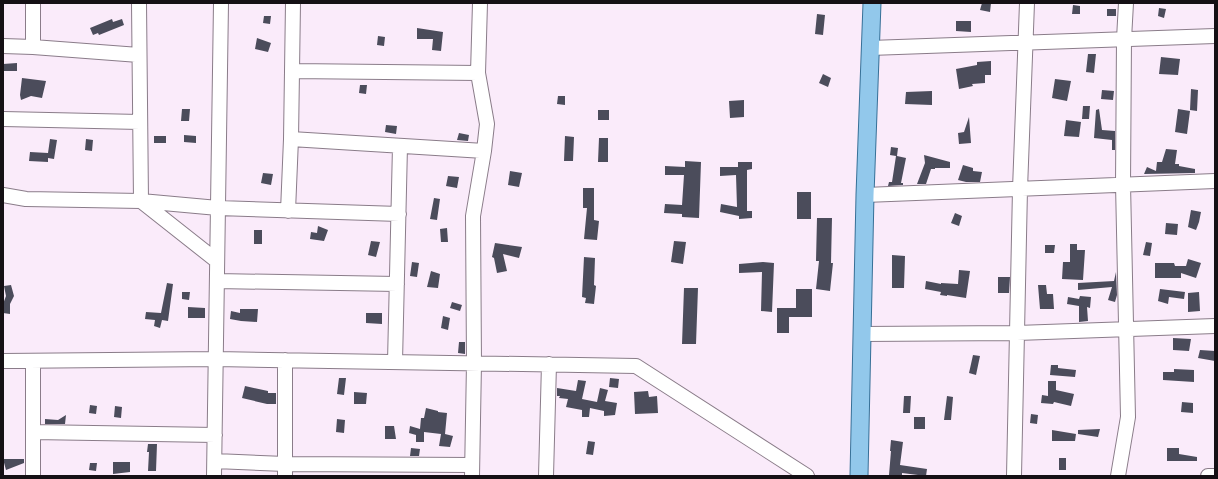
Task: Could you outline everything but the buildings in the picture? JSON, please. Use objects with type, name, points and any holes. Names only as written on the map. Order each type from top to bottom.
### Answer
[{"type":"main road","points":[[859,476],[865,195],[872,3]]},
{"type":"street","points":[[33,3],[33,46]]},
{"type":"street","points":[[139,3],[141,201]]},
{"type":"street","points":[[214,476],[221,3]]},
{"type":"street","points":[[288,211],[292,139],[293,3]]},
{"type":"street","points":[[214,462],[285,470],[472,470],[474,363],[473,216],[487,124],[478,73],[480,3]]},
{"type":"street","points":[[1014,476],[1020,189],[1027,3]]},
{"type":"street","points":[[1118,476],[1128,417],[1123,184],[1124,40],[1126,3]]},
{"type":"street","points":[[870,48],[1215,36]]},
{"type":"street","points":[[3,46],[33,46],[139,55]]},
{"type":"street","points":[[292,71],[478,73]]},
{"type":"street","points":[[3,119],[140,122]]},
{"type":"street","points":[[292,139],[484,151]]},
{"type":"street","points":[[396,362],[400,146]]},
{"type":"street","points":[[865,195],[1215,181]]},
{"type":"street","points":[[3,196],[26,199],[141,201],[218,208],[399,214]]},
{"type":"street","points":[[141,201],[217,261]]},
{"type":"street","points":[[217,281],[397,284]]},
{"type":"street","points":[[862,334],[1017,333],[1215,326]]},
{"type":"street","points":[[3,361],[33,362],[216,359],[636,366],[806,476]]},
{"type":"street","points":[[285,360],[285,470]]},
{"type":"street","points":[[33,362],[33,476]]},
{"type":"street","points":[[546,476],[549,364]]},
{"type":"street","points":[[34,432],[215,435]]},
{"type":"street","points":[[1208,476],[1215,476]]}]
